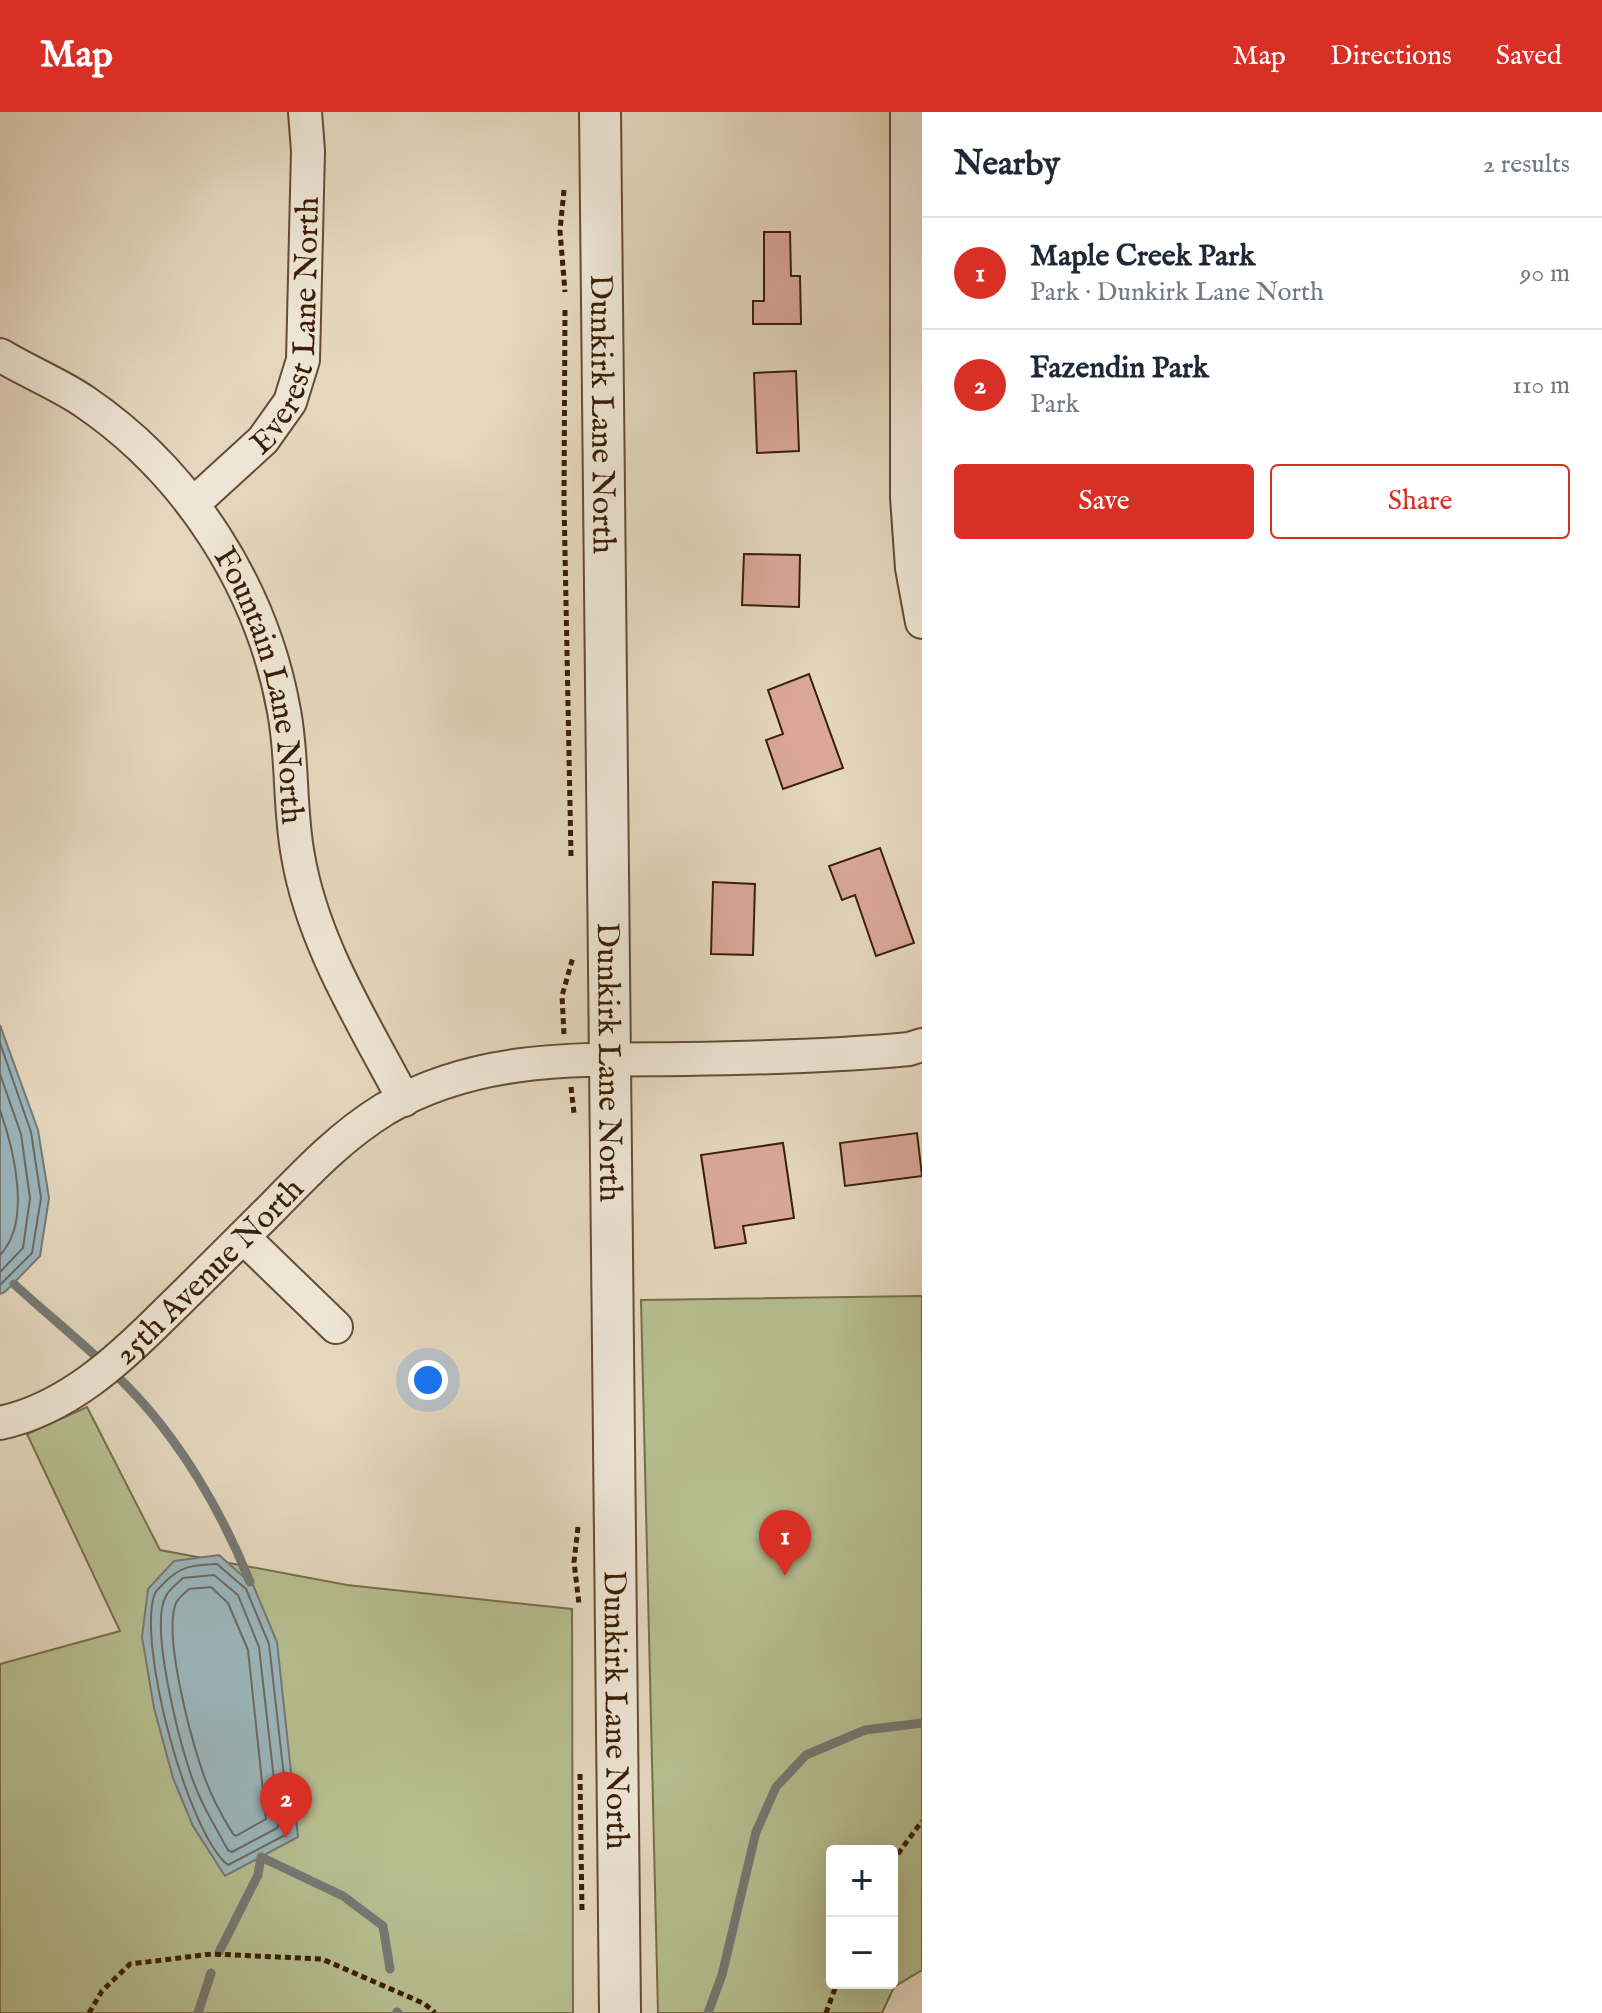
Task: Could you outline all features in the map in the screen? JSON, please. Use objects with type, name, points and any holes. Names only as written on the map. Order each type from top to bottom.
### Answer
[{"type":"street","name":"Everest Lane North","points":[[193,504],[263,440],[290,402],[303,360],[308,151],[305,112]]},
{"type":"street","name":"Dunkirk Lane North","points":[[600,112],[620,2013]]},
{"type":"street","points":[[907,112],[907,497],[912,568],[922,622]]},
{"type":"street","name":"Fountain Lane North","points":[[0,355],[85,402],[142,449],[193,504],[235,568],[266,638],[284,711],[297,855],[316,923],[344,987],[404,1100]]},
{"type":"street","name":"25th Avenue North","points":[[0,1423],[15,1420],[67,1396],[115,1363],[336,1142],[404,1100],[440,1084],[497,1067],[554,1060],[826,1057],[922,1045]]},
{"type":"street","points":[[243,1237],[336,1327]]},
{"type":"path","points":[[898,1854],[922,1821]]},
{"type":"path","points":[[89,2013],[102,1991],[130,1964],[212,1954],[322,1959],[425,2004],[435,2013]]},
{"type":"path","points":[[826,2013],[835,1989]]},
{"type":"green space","points":[[922,1296],[922,1970],[898,1985],[898,1845],[826,1845],[826,1989],[893,1989],[882,2013],[658,2013],[641,1300]]},
{"type":"green space","points":[[87,1407],[160,1550],[347,1585],[572,1609],[573,2013],[0,2013],[0,1664],[120,1631],[27,1434]]},
{"type":"water","points":[[0,1025],[38,1130],[49,1198],[40,1256],[0,1294]]},
{"type":"water","points":[[219,1555],[253,1585],[277,1642],[298,1837],[225,1876],[193,1826],[173,1778],[154,1708],[142,1637],[148,1589],[174,1561]]},
{"type":"building","points":[[764,232],[790,232],[791,276],[800,276],[801,324],[753,324],[753,301],[764,301]]},
{"type":"building","points":[[796,371],[799,451],[757,453],[754,373]]},
{"type":"building","points":[[744,554],[800,555],[799,607],[742,605]]},
{"type":"building","points":[[809,674],[843,768],[783,789],[766,740],[783,734],[768,690]]},
{"type":"building","points":[[880,848],[914,943],[876,956],[855,895],[842,900],[829,866]]},
{"type":"building","points":[[713,882],[755,884],[753,955],[711,954]]},
{"type":"building","points":[[917,1133],[922,1176],[845,1186],[840,1143]]},
{"type":"building","points":[[783,1143],[794,1218],[743,1226],[746,1243],[715,1248],[701,1155]]},
{"type":"waterway","points":[[14,1284],[114,1373],[165,1430],[213,1503],[250,1582]]},
{"type":"waterway","points":[[708,2013],[722,1975],[756,1832],[776,1787],[806,1755],[865,1730],[922,1723]]},
{"type":"waterway","points":[[219,1952],[258,1875],[261,1857],[343,1896],[383,1926],[390,1969]]},
{"type":"waterway","points":[[198,2013],[211,1973]]},
{"type":"place","name":"Maple Creek Park","points":[[785,1576]]},
{"type":"place","name":"Fazendin Park","points":[[286,1838]]}]
